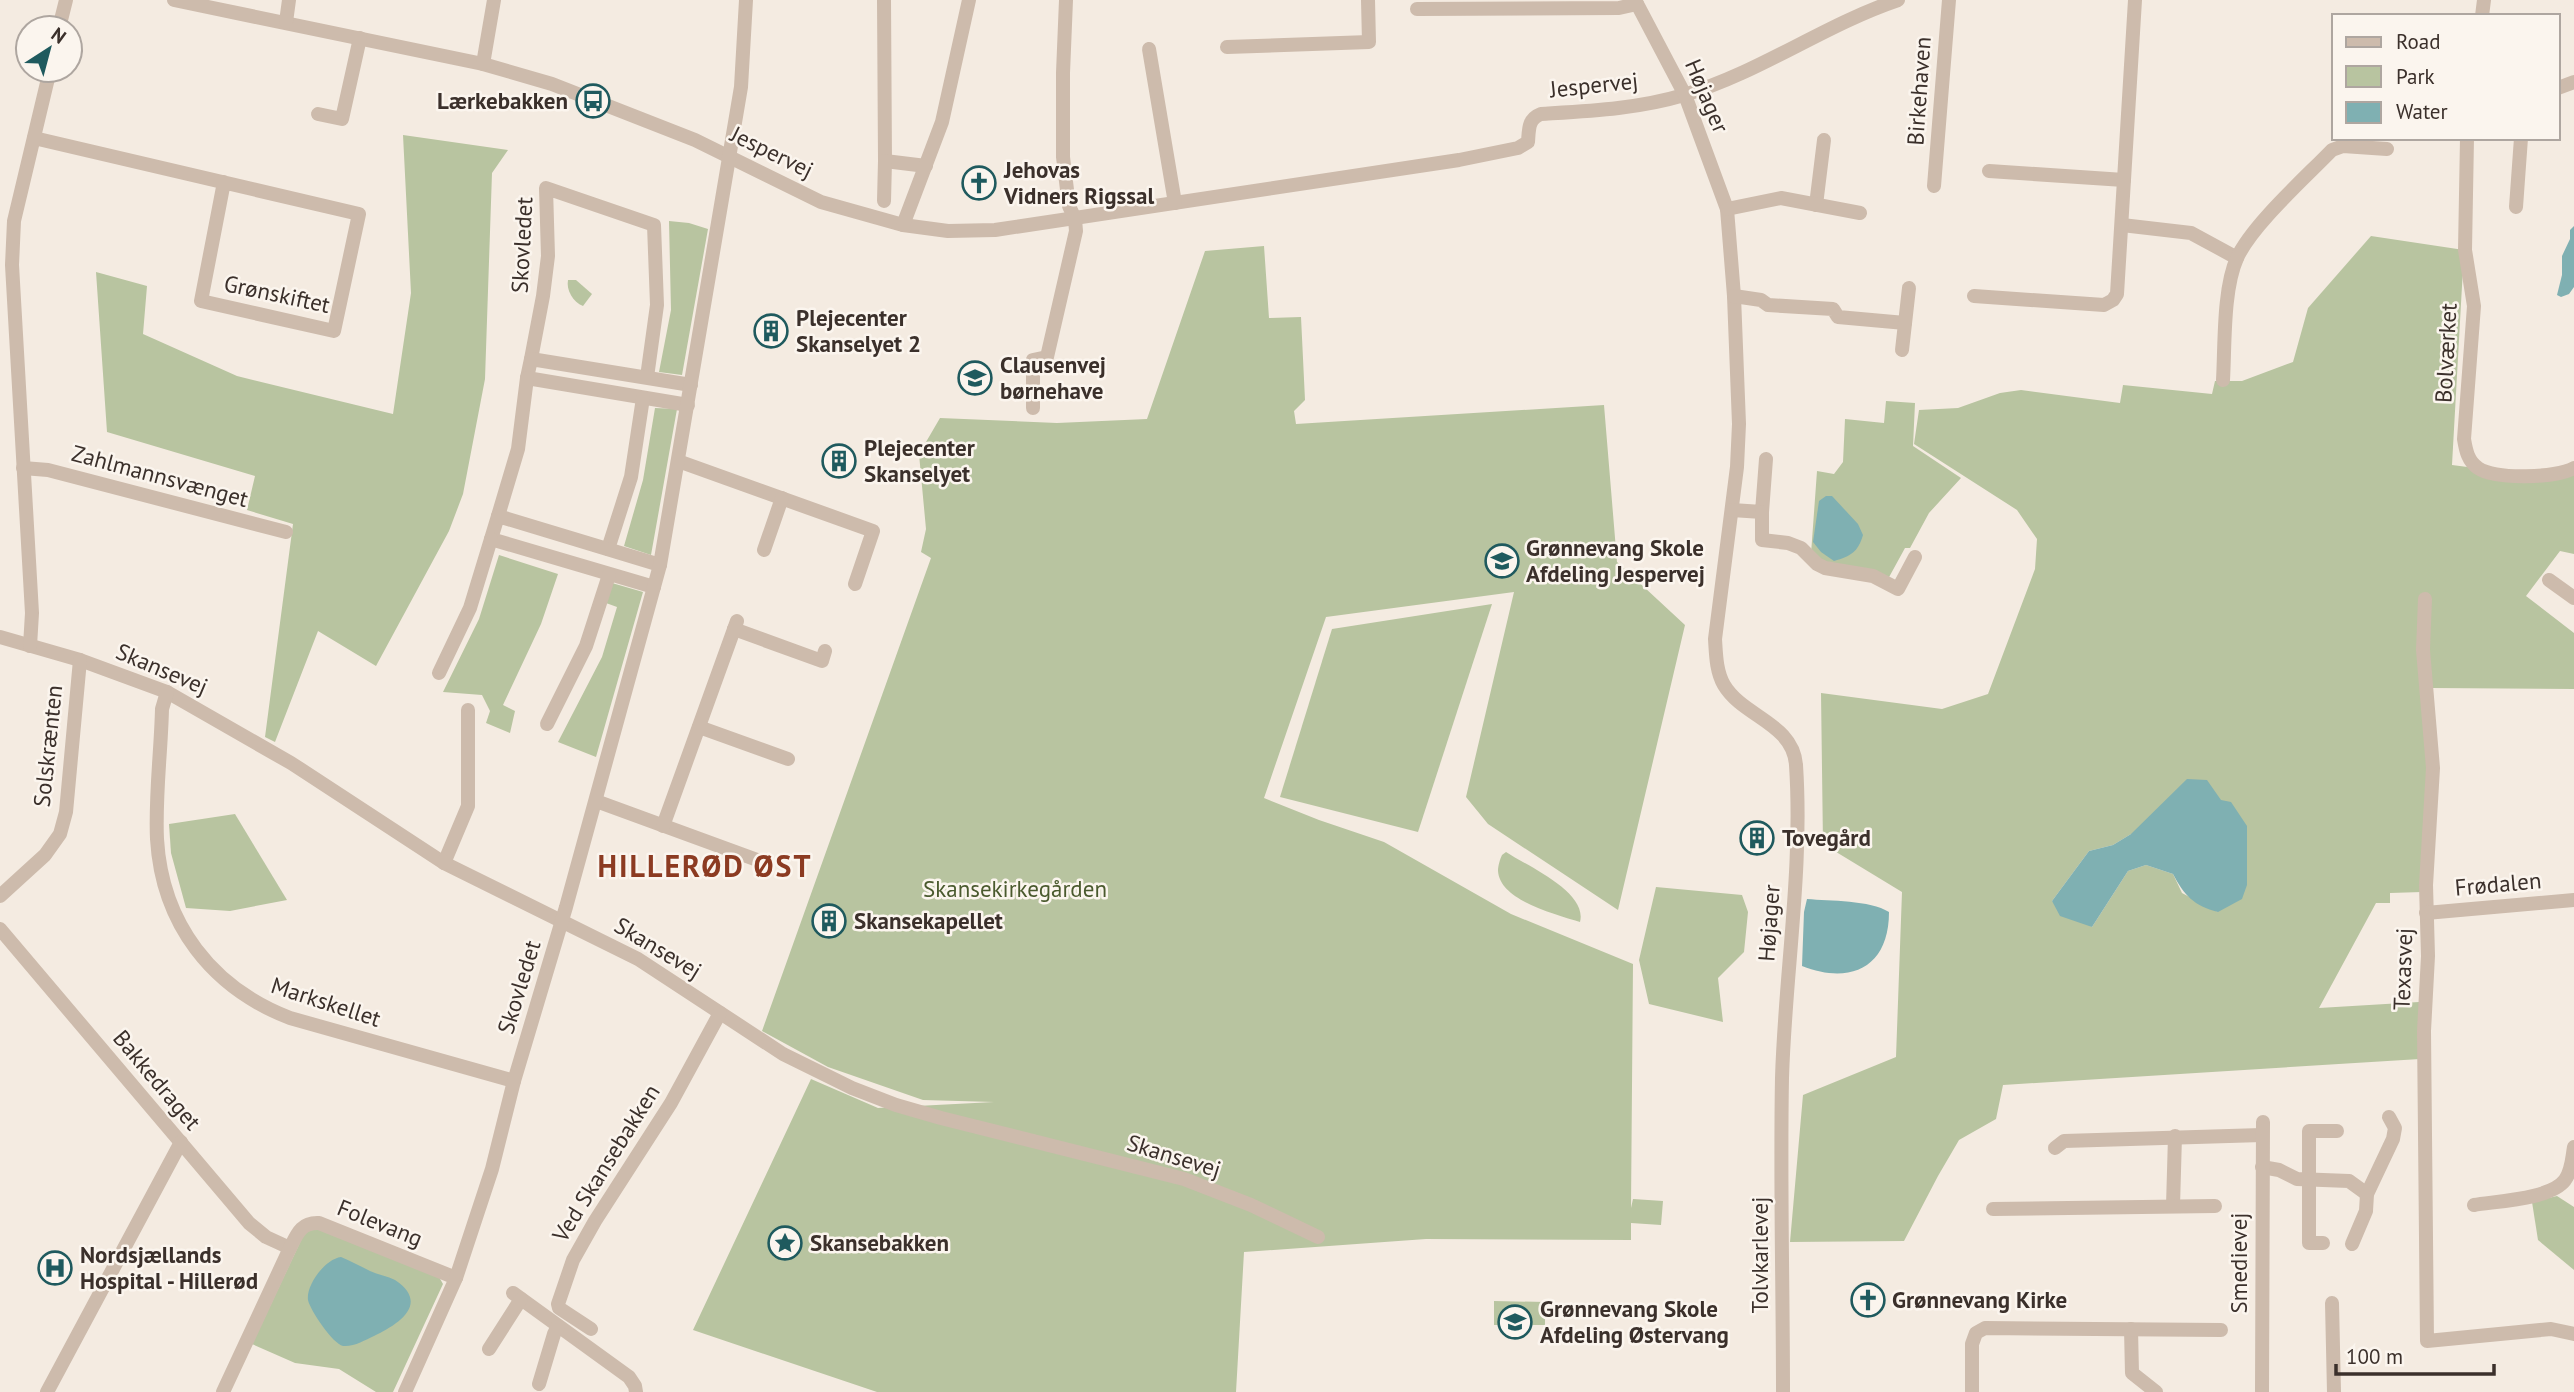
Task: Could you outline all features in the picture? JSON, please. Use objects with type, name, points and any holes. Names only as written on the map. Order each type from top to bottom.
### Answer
[{"type":"street","name":"Jespervej","points":[[174,0],[483,64],[552,84],[655,122],[821,202],[903,225],[948,231],[995,230],[1075,219],[1469,158],[1518,148],[1528,142],[1530,123],[1534,117],[1541,114],[1629,107],[1685,95],[1756,66],[1871,9],[1898,0]]},
{"type":"street","points":[[286,22],[289,0]]},
{"type":"street","points":[[483,64],[494,0]]},
{"type":"street","name":"Skovledet","points":[[405,1392],[456,1278],[492,1169],[514,1080],[562,923],[660,565],[741,87],[746,0]]},
{"type":"street","points":[[884,0],[884,201]]},
{"type":"street","points":[[903,225],[942,122],[969,0]]},
{"type":"street","points":[[1033,408],[1033,360],[1047,357],[1076,231],[1075,219],[1069,206],[1063,156],[1066,0]]},
{"type":"street","points":[[1227,47],[1369,42],[1368,0]]},
{"type":"street","name":"Birkehaven","points":[[1934,186],[1949,0]]},
{"type":"street","points":[[1974,296],[2104,305],[2117,294],[2135,0]]},
{"type":"street","name":"Højager","points":[[1417,9],[1619,8],[1636,2],[1685,95],[1727,209],[1734,296],[1739,424],[1732,510],[1715,639],[1716,662],[1724,684],[1740,704],[1786,738],[1796,762],[1797,834],[1782,1080],[1783,1119]]},
{"type":"street","points":[[318,114],[342,119],[360,38]]},
{"type":"street","points":[[1149,48],[1175,204]]},
{"type":"street","points":[[30,646],[32,613],[23,468],[6,265],[47,84]]},
{"type":"street","name":"Grønskiftet","points":[[34,138],[224,182],[359,214],[334,331],[201,301],[224,182]]},
{"type":"street","points":[[1816,205],[1824,140]]},
{"type":"street","name":"Bolværket","points":[[2467,140],[2465,250],[2474,306],[2464,439],[2467,454],[2480,470],[2500,474],[2542,476],[2565,473],[2574,468]]},
{"type":"street","points":[[2516,207],[2521,140]]},
{"type":"street","points":[[2222,380],[2229,285],[2237,258],[2255,231],[2332,150],[2343,146],[2388,149]]},
{"type":"street","points":[[885,160],[926,166]]},
{"type":"street","points":[[1989,171],[2124,180]]},
{"type":"street","name":"Skovledet","points":[[439,673],[470,608],[518,449],[548,256],[546,188],[654,225],[657,305],[647,377]]},
{"type":"street","points":[[1727,209],[1782,198],[1860,213]]},
{"type":"street","points":[[2122,225],[2191,233],[2237,258]]},
{"type":"street","points":[[1902,350],[1909,288]]},
{"type":"street","points":[[1734,296],[1761,300],[1768,305],[1833,309],[1839,317],[1905,323]]},
{"type":"street","points":[[531,359],[691,385]]},
{"type":"street","points":[[527,379],[688,405]]},
{"type":"street","points":[[608,549],[631,477],[643,398]]},
{"type":"street","points":[[1766,459],[1762,540],[1788,543],[1801,548],[1825,568],[1873,576],[1898,589],[1915,558]]},
{"type":"street","points":[[678,461],[873,531],[855,584]]},
{"type":"street","name":"Zahlmannsvænget","points":[[23,468],[48,470],[285,533]]},
{"type":"street","points":[[764,550],[782,498]]},
{"type":"street","points":[[1732,510],[1762,512]]},
{"type":"street","points":[[498,516],[660,565]]},
{"type":"street","points":[[491,540],[654,587]]},
{"type":"street","points":[[547,724],[586,646],[609,575]]},
{"type":"street","points":[[2549,580],[2574,598]]},
{"type":"street","name":"Texasvej","points":[[2425,599],[2423,649],[2433,768],[2426,913],[2428,956],[2424,1042],[2427,1340],[2550,1329],[2574,1334]]},
{"type":"street","points":[[663,826],[736,625],[822,661],[825,651]]},
{"type":"street","name":"Skansevej","points":[[0,637],[80,660],[167,692],[291,763],[444,863],[638,959],[783,1054],[817,1072],[896,1105],[1184,1179],[1251,1205],[1318,1237]]},
{"type":"street","name":"Solskrænten","points":[[0,896],[45,855],[60,834],[66,812],[80,660]]},
{"type":"street","name":"Markskellet","points":[[167,692],[162,709],[157,839],[165,885],[176,915],[190,941],[214,972],[262,1007],[290,1018],[514,1080]]},
{"type":"street","points":[[444,863],[468,806],[468,710]]},
{"type":"street","points":[[699,727],[788,759]]},
{"type":"street","points":[[596,802],[760,861]]},
{"type":"street","name":"Frødalen","points":[[2426,913],[2574,900]]},
{"type":"street","name":"Bakkedraget","points":[[0,929],[249,1223],[266,1237],[290,1248]]},
{"type":"street","name":"Ved Skansebakken","points":[[591,1329],[559,1308],[573,1260],[594,1221],[671,1102],[720,1013]]},
{"type":"street","points":[[2353,1244],[2366,1211],[2367,1194],[2393,1139],[2395,1128],[2389,1118]]},
{"type":"street","name":"Tolvkarlevej","points":[[1783,1119],[1783,1392]]},
{"type":"street","name":"Smedievej","points":[[2055,1149],[2064,1142],[2263,1129],[2262,1392]]},
{"type":"street","points":[[2323,1243],[2309,1243],[2309,1131],[2337,1131]]},
{"type":"street","points":[[2173,1206],[2175,1136]]},
{"type":"street","points":[[47,1392],[181,1142]]},
{"type":"street","points":[[2474,1205],[2547,1193],[2558,1187],[2570,1170],[2574,1147]]},
{"type":"street","points":[[2262,1167],[2309,1181],[2349,1181],[2367,1194]]},
{"type":"street","name":"Smedievej","points":[[1993,1209],[2215,1206]]},
{"type":"street","name":"Folevang","points":[[223,1392],[290,1248],[301,1227],[310,1222],[319,1223],[456,1278]]},
{"type":"street","points":[[489,1349],[517,1296],[629,1377],[636,1392]]},
{"type":"street","points":[[2332,1303],[2334,1392]]},
{"type":"street","points":[[539,1384],[558,1326]]},
{"type":"street","name":"Smedievej","points":[[1972,1392],[1972,1344],[1976,1333],[1985,1328],[2221,1329]]},
{"type":"street","points":[[2130,1329],[2132,1373],[2156,1392]]},
{"type":"green space","points":[[403,135],[508,150],[492,173],[485,379],[463,494],[449,531],[376,666],[318,631],[275,742],[265,737],[293,524],[247,510],[255,476],[107,432],[96,272],[147,286],[143,334],[237,376],[393,414],[411,293]]},
{"type":"green space","points":[[669,221],[708,229],[682,375],[659,372],[671,310]]},
{"type":"green space","points":[[2371,236],[2464,250],[2452,465],[2506,472],[2574,475],[2574,554],[2560,551],[2526,596],[2574,633],[2574,689],[2431,688],[2422,892],[2390,893],[2390,903],[2376,903],[2319,1008],[2419,1002],[2420,1059],[2003,1085],[1996,1119],[1959,1140],[1904,1241],[1790,1242],[1803,1095],[1896,1057],[1902,892],[1823,844],[1821,693],[1942,709],[1988,694],[2035,569],[2037,539],[2017,510],[1914,444],[1919,410],[1958,408],[2000,393],[2021,390],[2120,403],[2123,385],[2212,394],[2215,381],[2242,381],[2293,362],[2308,308]],"holes":[[[2131,834],[2218,912],[2182,893],[2173,874],[2146,865],[2128,871],[2092,927],[2052,901],[2089,851],[2113,845]]]},
{"type":"green space","name":"Skansekirkegården","points":[[1264,246],[1269,318],[1301,317],[1305,400],[1294,411],[1296,424],[1604,405],[1617,562],[1685,625],[1618,910],[1488,824],[1466,797],[1514,592],[1326,617],[1264,798],[1384,842],[1511,914],[1633,964],[1631,1208],[1633,1199],[1663,1201],[1661,1225],[1631,1223],[1631,1240],[1426,1239],[1244,1252],[1236,1392],[877,1392],[693,1330],[811,1079],[878,1108],[994,1102],[923,1100],[828,1067],[762,1031],[931,558],[921,552],[926,529],[919,454],[940,418],[1057,423],[1147,419],[1205,251]]},
{"type":"green space","points":[[568,280],[576,280],[592,294],[583,306],[571,295]]},
{"type":"green space","points":[[1886,401],[1915,403],[1913,446],[1961,478],[1929,513],[1910,548],[1905,548],[1888,579],[1826,564],[1811,554],[1817,471],[1834,474],[1843,462],[1845,419],[1884,423]]},
{"type":"green space","points":[[655,408],[677,409],[651,555],[624,546],[643,480]]},
{"type":"green space","points":[[499,555],[558,574],[541,624],[503,705],[515,711],[510,733],[486,723],[490,711],[482,695],[443,692],[479,619]]},
{"type":"green space","points":[[612,583],[643,592],[596,757],[558,742],[602,657],[617,607],[606,603]]},
{"type":"green space","points":[[1492,604],[1418,832],[1280,797],[1332,629]]},
{"type":"green space","points":[[235,814],[287,900],[230,911],[186,908],[171,853],[169,824]]},
{"type":"green space","points":[[1506,852],[1566,890],[1580,911],[1580,922],[1531,905],[1508,890],[1498,871],[1501,857]]},
{"type":"green space","points":[[1656,887],[1742,895],[1748,912],[1744,952],[1718,978],[1723,1022],[1649,1004],[1639,960]]},
{"type":"green space","points":[[2557,1196],[2574,1207],[2574,1270],[2538,1240],[2532,1202]]},
{"type":"green space","points":[[311,1229],[320,1229],[439,1277],[443,1284],[393,1392],[376,1392],[339,1369],[295,1363],[252,1344],[304,1234]]},
{"type":"green space","points":[[1494,1301],[1545,1302],[1545,1325],[1494,1325]]},
{"type":"water","points":[[2574,226],[2574,287],[2569,294],[2561,297],[2557,295],[2562,275],[2562,256],[2570,239],[2570,230]]},
{"type":"water","points":[[1826,496],[1832,496],[1858,524],[1863,535],[1859,546],[1853,552],[1834,561],[1813,542],[1819,501]]},
{"type":"water","points":[[2187,779],[2207,780],[2221,800],[2231,802],[2247,826],[2247,885],[2242,899],[2218,912],[2210,910],[2191,899],[2173,874],[2146,865],[2128,871],[2092,927],[2060,916],[2052,901],[2089,851],[2113,845],[2131,834]]},
{"type":"water","points":[[1807,899],[1861,903],[1889,912],[1882,947],[1874,959],[1851,972],[1836,973],[1802,966]]},
{"type":"water","points":[[341,1257],[395,1280],[410,1297],[407,1313],[400,1320],[374,1336],[347,1346],[339,1344],[328,1333],[308,1300],[313,1280],[329,1262]]},
{"type":"place","name":"Lærkebakken","points":[[593,101]]},
{"type":"place","name":"Jehovas Vidners Rigssal","points":[[979,183]]},
{"type":"place","name":"Plejecenter Skanselyet 2","points":[[771,331]]},
{"type":"place","name":"Clausenvej børnehave","points":[[975,378]]},
{"type":"place","name":"Plejecenter Skanselyet","points":[[839,461]]},
{"type":"place","name":"Grønnevang Skole Afdeling Jespervej","points":[[1502,561]]},
{"type":"place","name":"Tovegård","points":[[1757,838]]},
{"type":"place","name":"Skansekapellet","points":[[829,921]]},
{"type":"place","name":"Skansebakken","points":[[785,1243]]},
{"type":"place","name":"Nordsjællands Hospital - Hillerød","points":[[55,1268]]},
{"type":"place","name":"Grønnevang Kirke","points":[[1868,1300]]},
{"type":"place","name":"Grønnevang Skole Afdeling Østervang","points":[[1515,1322]]},
{"type":"district","name":"HILLERØD ØST","points":[[705,867]]}]
